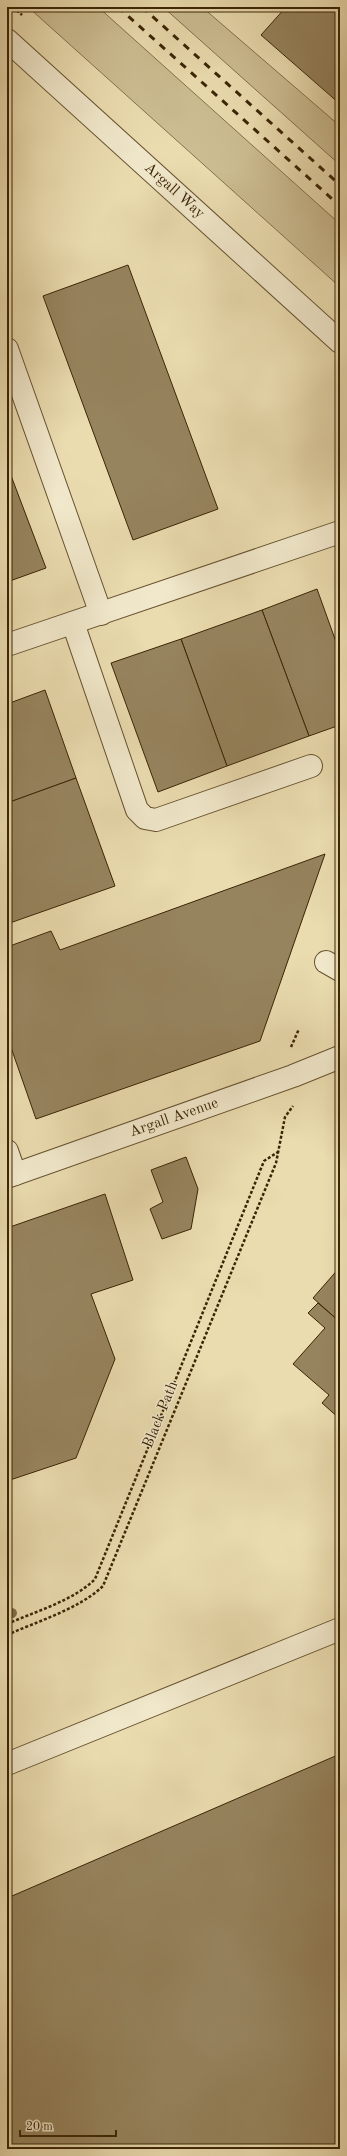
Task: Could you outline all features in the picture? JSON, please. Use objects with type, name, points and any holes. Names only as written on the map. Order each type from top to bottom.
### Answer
[{"type":"street","name":"Argall Way","points":[[7,40],[340,342]]},
{"type":"street","points":[[7,349],[101,614]]},
{"type":"street","points":[[7,645],[340,532]]},
{"type":"street","points":[[73,623],[137,810],[144,818],[156,820],[310,766]]},
{"type":"street","name":"Argall Avenue","points":[[11,1175],[293,1076],[340,1057]]},
{"type":"street","points":[[7,1151],[11,1175]]},
{"type":"street","points":[[7,1764],[340,1628]]},
{"type":"path","name":"Black Path","points":[[7,1635],[80,1603],[94,1595],[103,1586],[276,1163],[286,1117]]},
{"type":"path","name":"Black Path","points":[[7,1624],[74,1594],[88,1586],[95,1579],[264,1161],[278,1151]]},
{"type":"shaded area","points":[[28,7],[98,7],[340,224],[340,287]]},
{"type":"shaded area","points":[[163,7],[202,7],[340,126],[340,165]]},
{"type":"building","points":[[286,7],[340,7],[340,104],[261,35]]},
{"type":"building","points":[[128,265],[218,509],[133,540],[43,296]]},
{"type":"building","points":[[7,465],[46,568],[7,582]]},
{"type":"building","points":[[317,589],[340,653],[340,725],[309,736],[262,610]]},
{"type":"building","points":[[262,610],[309,736],[227,766],[181,639]]},
{"type":"building","points":[[181,639],[227,766],[158,792],[111,663]]},
{"type":"building","points":[[45,690],[76,778],[7,803],[7,704]]},
{"type":"building","points":[[76,778],[115,886],[7,924],[7,803]]},
{"type":"building","points":[[325,854],[260,1041],[36,1119],[7,1036],[7,947],[51,931],[60,950]]},
{"type":"building","points":[[186,1157],[198,1189],[191,1229],[162,1239],[150,1209],[163,1202],[151,1170]]},
{"type":"building","points":[[105,1194],[133,1280],[91,1294],[115,1359],[76,1458],[7,1481],[7,1228]]},
{"type":"building","points":[[340,1267],[340,1322],[313,1298]]},
{"type":"building","points":[[318,1303],[340,1322],[340,1419],[322,1403],[329,1395],[293,1364],[325,1328],[308,1313]]},
{"type":"building","points":[[340,1754],[340,2148],[7,2149],[7,1884],[12,1896]]},
{"type":"waterway","points":[[7,1615],[12,1613]]},
{"type":"railway","points":[[118,7],[340,206]]},
{"type":"railway","points":[[142,7],[340,185]]}]
